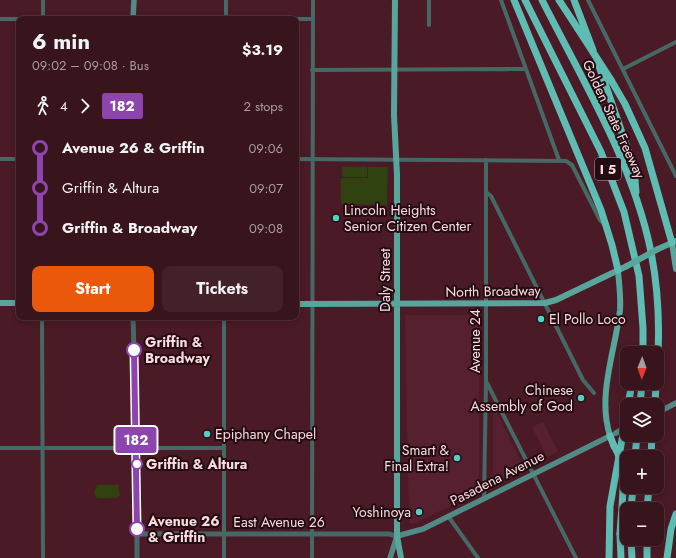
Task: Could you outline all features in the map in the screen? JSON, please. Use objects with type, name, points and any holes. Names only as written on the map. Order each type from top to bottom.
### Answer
[{"type":"highway","points":[[514,0],[606,225],[618,270]]},
{"type":"highway","name":"Golden State Freeway","points":[[525,0],[601,152],[624,212],[639,276],[643,346]]},
{"type":"highway","name":"Golden State Freeway","points":[[542,0],[608,131],[638,204],[651,251],[655,282],[659,346]]},
{"type":"highway","points":[[559,0],[625,104],[645,148],[674,242]]},
{"type":"highway","points":[[574,0],[585,26],[634,168],[638,204]]},
{"type":"highway","points":[[613,434],[614,446],[620,457],[623,476],[620,534],[621,558]]},
{"type":"highway","points":[[609,558],[610,506],[622,442]]},
{"type":"highway","points":[[667,558],[671,529],[676,514]]},
{"type":"highway","points":[[631,546],[632,558]]},
{"type":"highway","points":[[647,546],[647,557]]},
{"type":"main road","points":[[133,16],[134,0]]},
{"type":"main road","name":"Daly Street","points":[[395,0],[394,115],[397,159],[397,536],[401,558]]},
{"type":"main road","points":[[674,242],[676,269]]},
{"type":"main road","name":"North Broadway","points":[[299,304],[545,303],[556,300],[674,242]]},
{"type":"main road","points":[[613,434],[605,420],[605,399],[620,310],[618,270]]},
{"type":"main road","points":[[0,303],[16,303]]},
{"type":"main road","points":[[664,409],[676,403]]},
{"type":"main road","name":"Pasadena Avenue","points":[[397,536],[413,533],[620,430]]},
{"type":"main road","points":[[390,558],[397,536]]},
{"type":"street","points":[[43,0],[44,16]]},
{"type":"street","points":[[226,0],[226,16]]},
{"type":"street","points":[[312,558],[313,0]]},
{"type":"street","points":[[429,0],[429,25]]},
{"type":"street","points":[[501,0],[559,160]]},
{"type":"street","points":[[588,0],[676,176]]},
{"type":"street","points":[[0,19],[16,19]]},
{"type":"street","points":[[299,19],[312,19]]},
{"type":"street","points":[[623,69],[676,42]]},
{"type":"street","points":[[312,70],[526,69]]},
{"type":"street","points":[[0,159],[16,159]]},
{"type":"street","points":[[299,159],[566,161],[572,165],[600,220],[606,225]]},
{"type":"street","name":"Avenue 24","points":[[484,498],[486,383],[486,160]]},
{"type":"street","points":[[486,192],[491,196],[583,380],[594,393]]},
{"type":"street","points":[[42,320],[42,558]]},
{"type":"street","points":[[133,320],[137,448],[137,558]]},
{"type":"street","points":[[224,320],[224,558]]},
{"type":"street","points":[[486,383],[576,558]]},
{"type":"street","points":[[0,448],[224,448]]},
{"type":"street","points":[[448,516],[478,558]]},
{"type":"street","name":"East Avenue 26","points":[[137,534],[389,534],[397,536]]},
{"type":"shaded area","points":[[405,315],[479,315],[479,488],[477,493],[413,524],[409,523]]},
{"type":"shaded area","points":[[493,404],[523,466],[522,470],[493,485]]},
{"type":"shaded area","points":[[543,422],[558,452],[547,457],[532,427]]},
{"type":"green space","points":[[342,167],[367,167],[367,177],[342,177]]},
{"type":"green space","points":[[368,167],[388,167],[387,205],[341,204],[341,178],[368,178]]},
{"type":"green space","points":[[97,485],[118,485],[120,495],[116,498],[97,498],[94,493]]},
{"type":"bus line","name":"182","points":[[134,350],[137,448],[137,529]]},
{"type":"place","name":"Lincoln Heights Senior Citizen Center","points":[[336,218]]},
{"type":"place","name":"El Pollo Loco","points":[[541,319]]},
{"type":"place","name":"Griffin & Broadway","points":[[134,350]]},
{"type":"place","name":"Chinese Assembly of God","points":[[581,398]]},
{"type":"place","name":"Epiphany Chapel","points":[[207,434]]},
{"type":"place","name":"Smart & Final Extra!","points":[[457,458]]},
{"type":"place","name":"Griffin & Altura","points":[[137,464]]},
{"type":"place","name":"Yoshinoya","points":[[419,512]]},
{"type":"place","name":"Avenue 26 & Griffin","points":[[137,529]]}]
